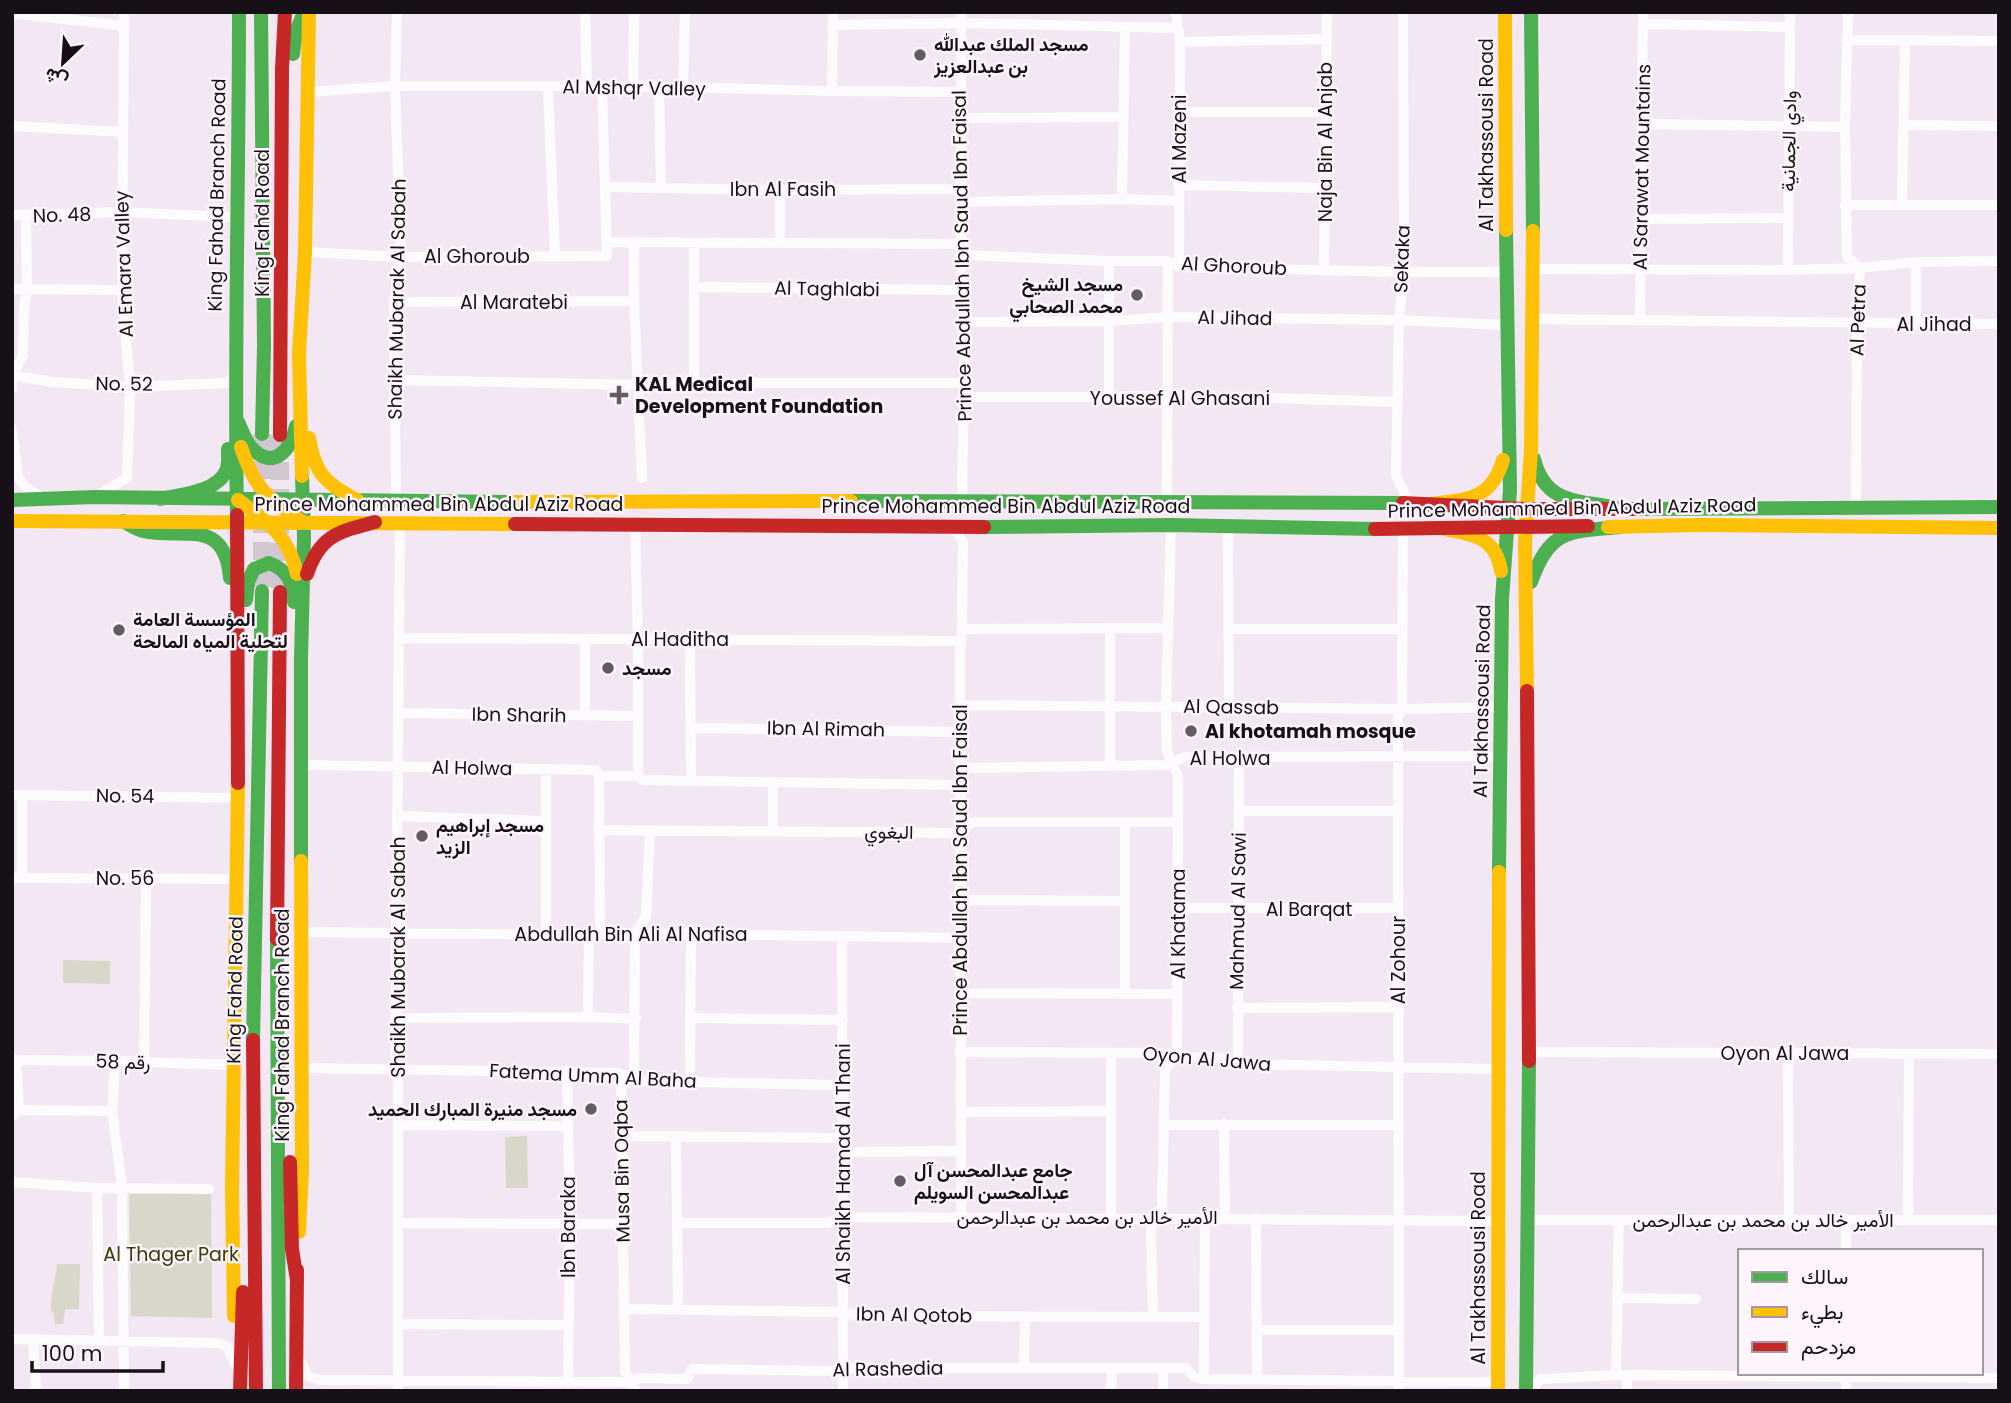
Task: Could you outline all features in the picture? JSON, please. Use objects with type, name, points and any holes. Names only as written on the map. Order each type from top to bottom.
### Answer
[{"type":"main road","name":"King Fahad Branch Road","points":[[235,378],[239,12]]},
{"type":"main road","name":"King Fahd Road","points":[[261,12],[264,345],[262,434]]},
{"type":"main road","name":"King Fahd Road","points":[[279,435],[281,119],[285,12]]},
{"type":"main road","points":[[281,119],[290,87],[296,32],[307,12]]},
{"type":"main road","points":[[301,659],[303,522],[299,353],[305,252],[307,12]]},
{"type":"main road","name":"Al Takhassousi Road","points":[[1498,1386],[1500,707],[1503,599],[1509,527],[1504,12]]},
{"type":"main road","points":[[1528,1391],[1525,562],[1531,450],[1533,269],[1531,12]]},
{"type":"main road","points":[[235,418],[247,441],[257,452],[274,457],[284,454],[292,444],[296,426],[293,382],[299,353]]},
{"type":"main road","points":[[299,353],[311,452],[316,468],[320,477],[357,500]]},
{"type":"main road","points":[[235,378],[239,681],[232,1190],[236,1366],[239,1391]]},
{"type":"main road","points":[[160,499],[203,489],[226,471],[235,378]]},
{"type":"main road","points":[[235,418],[241,449],[254,482],[268,500],[303,522]]},
{"type":"main road","points":[[1431,504],[1470,499],[1488,491],[1500,476],[1508,431]]},
{"type":"main road","points":[[1531,450],[1540,479],[1553,492],[1618,508]]},
{"type":"main road","name":"Prince Mohammed Bin Abdul Aziz Road","points":[[12,500],[95,497],[663,503],[962,500],[1409,503],[1509,509],[1999,508]]},
{"type":"main road","points":[[238,500],[284,537],[295,557],[301,659]]},
{"type":"main road","points":[[1445,529],[1455,523],[1478,519],[1480,513],[1450,506]]},
{"type":"main road","points":[[1899,507],[1900,527]]},
{"type":"main road","name":"Prince Mohammed Bin Abdul Aziz Road","points":[[12,521],[953,527],[1171,525],[1403,530],[1699,525],[1999,528]]},
{"type":"main road","points":[[122,521],[139,530],[150,532],[201,533],[220,544],[226,552],[229,566],[229,607],[239,626]]},
{"type":"main road","points":[[301,659],[307,575],[311,561],[323,541],[342,531],[375,522]]},
{"type":"main road","points":[[1527,596],[1537,561],[1552,539],[1577,532],[1620,527]]},
{"type":"main road","points":[[1445,529],[1476,535],[1489,542],[1500,558],[1503,599]]},
{"type":"main road","points":[[1507,557],[1512,533],[1515,531],[1525,562]]},
{"type":"main road","points":[[239,681],[245,656],[248,582],[254,569],[265,563],[283,568],[293,585],[301,659]]},
{"type":"main road","name":"King Fahd Road","points":[[256,1391],[252,1156],[253,986],[262,591]]},
{"type":"main road","points":[[279,1391],[279,1101],[276,1063],[280,592]]},
{"type":"main road","name":"King Fahad Branch Road","points":[[296,1391],[302,1173],[301,659]]},
{"type":"main road","points":[[279,1101],[288,1139],[292,1249],[297,1280]]},
{"type":"main road","points":[[239,1391],[246,1196],[252,1156]]},
{"type":"street","name":"Al Emara Valley","points":[[95,497],[127,478],[130,387],[121,290],[124,12]]},
{"type":"street","name":"Shaikh Mubarak Al Sabah","points":[[396,501],[394,302],[401,257],[395,86],[397,12]]},
{"type":"street","points":[[585,12],[587,87]]},
{"type":"street","points":[[633,86],[634,12]]},
{"type":"street","points":[[683,89],[685,12]]},
{"type":"street","points":[[832,91],[833,12]]},
{"type":"street","name":"Al Mazeni","points":[[1176,12],[1180,42],[1179,267]]},
{"type":"street","name":"Naja Bin Al Anjab","points":[[1324,271],[1327,12]]},
{"type":"street","name":"Sekaka","points":[[1403,12],[1404,272],[1399,320],[1396,476],[1409,503]]},
{"type":"street","name":"Al Sarawat Mountains","points":[[1640,321],[1643,12]]},
{"type":"street","name":"وادي الجمانية","points":[[1788,270],[1790,12]]},
{"type":"street","name":"Al Petra","points":[[1848,12],[1845,127],[1847,257],[1860,268],[1856,507]]},
{"type":"street","points":[[12,13],[124,26]]},
{"type":"street","points":[[834,25],[961,18],[1125,28],[1177,28]]},
{"type":"street","name":"Prince Abdullah Ibn Saud Ibn Faisal","points":[[961,18],[961,290],[965,322],[962,500]]},
{"type":"street","points":[[1643,24],[1790,27]]},
{"type":"street","points":[[1122,199],[1125,28]]},
{"type":"street","points":[[1180,42],[1326,40]]},
{"type":"street","points":[[1846,40],[1999,41]]},
{"type":"street","points":[[1902,205],[1905,41]]},
{"type":"street","name":"Al Mshqr Valley","points":[[308,92],[395,86],[633,86],[960,92]]},
{"type":"street","points":[[602,86],[607,242],[962,244]]},
{"type":"street","points":[[548,88],[555,256]]},
{"type":"street","points":[[659,88],[661,188]]},
{"type":"street","points":[[1179,111],[1325,112]]},
{"type":"street","points":[[960,118],[1123,117]]},
{"type":"street","points":[[1644,124],[1845,127]]},
{"type":"street","points":[[1904,125],[1999,125]]},
{"type":"street","points":[[12,126],[123,132]]},
{"type":"street","points":[[1178,185],[1325,188]]},
{"type":"street","name":"Ibn Al Fasih","points":[[605,187],[780,190],[960,188]]},
{"type":"street","points":[[780,190],[780,243]]},
{"type":"street","points":[[961,202],[1122,199],[1178,201]]},
{"type":"street","points":[[1845,205],[1999,205]]},
{"type":"street","name":"No. 48","points":[[12,215],[122,212],[232,217],[238,220]]},
{"type":"street","points":[[12,388],[13,375],[23,356],[27,289],[26,216]]},
{"type":"street","points":[[1642,219],[1788,218]]},
{"type":"street","name":"Al Ghoroub","points":[[305,252],[401,257],[607,256],[607,242]]},
{"type":"street","points":[[634,242],[642,478]]},
{"type":"street","points":[[694,243],[694,383]]},
{"type":"street","name":"Al Ghoroub","points":[[963,255],[1168,261],[1179,267],[1506,272]]},
{"type":"street","points":[[1109,261],[1109,397]]},
{"type":"street","points":[[1167,503],[1168,261]]},
{"type":"street","points":[[1533,269],[1788,270],[1860,268],[1916,262],[1999,261]]},
{"type":"street","points":[[1916,262],[1916,325]]},
{"type":"street","name":"Al Taghlabi","points":[[694,288],[961,290]]},
{"type":"street","points":[[12,289],[121,290]]},
{"type":"street","name":"Al Maratebi","points":[[394,302],[634,301]]},
{"type":"street","name":"Al Jihad","points":[[965,322],[1108,321],[1169,317],[1399,320],[1506,325]]},
{"type":"street","name":"Al Jihad","points":[[1532,319],[1999,324]]},
{"type":"street","name":"No. 52","points":[[13,375],[53,382],[130,387],[225,383],[235,378]]},
{"type":"street","points":[[396,380],[638,385],[964,383]]},
{"type":"street","name":"Youssef Al Ghasani","points":[[964,397],[1168,395],[1396,402]]},
{"type":"street","points":[[12,429],[18,477],[25,487],[44,499]]},
{"type":"street","name":"Shaikh Mubarak Al Sabah","points":[[398,1386],[396,1018],[400,523]]},
{"type":"street","points":[[635,524],[641,778]]},
{"type":"street","name":"Al Khatama","points":[[1153,1317],[1150,1231],[1153,1219],[1162,1207],[1165,1071],[1177,1054],[1178,776],[1167,752],[1166,706],[1171,525]]},
{"type":"street","points":[[1228,526],[1229,707]]},
{"type":"street","name":"Prince Abdullah Ibn Saud Ibn Faisal","points":[[953,527],[963,542],[959,993],[961,1217]]},
{"type":"street","name":"Al Zohour","points":[[1399,1386],[1398,717],[1402,709],[1403,530]]},
{"type":"street","points":[[962,629],[1167,628]]},
{"type":"street","points":[[1110,629],[1110,766]]},
{"type":"street","points":[[1229,629],[1403,629]]},
{"type":"street","name":"Al Haditha","points":[[400,638],[961,641]]},
{"type":"street","points":[[584,639],[585,715]]},
{"type":"street","points":[[690,639],[691,780]]},
{"type":"street","name":"Al Qassab","points":[[961,705],[1402,709],[1500,707]]},
{"type":"street","name":"Ibn Sharih","points":[[399,713],[639,716]]},
{"type":"street","name":"Ibn Al Rimah","points":[[691,728],[961,732]]},
{"type":"street","name":"Al Holwa","points":[[961,768],[1167,765],[1184,757],[1501,758]]},
{"type":"street","name":"Mahmud Al Sawi","points":[[1238,1064],[1239,758]]},
{"type":"street","name":"Al Holwa","points":[[302,765],[596,770],[599,776],[641,778],[960,785]]},
{"type":"street","points":[[546,769],[546,933]]},
{"type":"street","points":[[599,776],[600,933]]},
{"type":"street","points":[[773,782],[773,831]]},
{"type":"street","points":[[17,795],[17,878]]},
{"type":"street","name":"No. 54","points":[[17,795],[238,798]]},
{"type":"street","points":[[1240,811],[1398,811]]},
{"type":"street","points":[[397,816],[545,821]]},
{"type":"street","name":"البغوي","points":[[598,830],[956,833],[973,822],[1177,822]]},
{"type":"street","points":[[1125,822],[1125,993]]},
{"type":"street","name":"Musa Bin Oqba","points":[[633,1386],[625,1373],[621,1088],[634,1072],[635,933],[646,917],[650,831]]},
{"type":"street","points":[[144,1062],[146,877]]},
{"type":"street","name":"No. 56","points":[[17,878],[238,879]]},
{"type":"street","points":[[960,900],[1125,901]]},
{"type":"street","name":"Al Barqat","points":[[1178,908],[1398,908]]},
{"type":"street","name":"Abdullah Bin Ali Al Nafisa","points":[[302,932],[960,938]]},
{"type":"street","points":[[690,1081],[691,934]]},
{"type":"street","points":[[589,936],[589,1017]]},
{"type":"street","name":"Al Shaikh Hamad Al Thani","points":[[842,936],[843,1391]]},
{"type":"street","points":[[959,993],[1177,994]]},
{"type":"street","points":[[1237,1008],[1398,1007]]},
{"type":"street","points":[[396,1018],[636,1019]]},
{"type":"street","points":[[690,1018],[843,1020]]},
{"type":"street","name":"Oyon Al Jawa","points":[[959,1052],[1177,1054],[1187,1057],[1224,1058],[1238,1064],[1497,1069]]},
{"type":"street","name":"Oyon Al Jawa","points":[[1528,1052],[1999,1054]]},
{"type":"street","points":[[1111,1053],[1111,1219]]},
{"type":"street","points":[[1788,1053],[1788,1220]]},
{"type":"street","points":[[1908,1220],[1909,1054]]},
{"type":"street","points":[[14,1060],[16,1113],[113,1111]]},
{"type":"street","name":"رقم 58","points":[[14,1060],[115,1060],[233,1065]]},
{"type":"street","points":[[115,1060],[113,1111],[122,1187],[124,1391]]},
{"type":"street","name":"Fatema Umm Al Baha","points":[[302,1068],[618,1073],[640,1081],[842,1085]]},
{"type":"street","name":"Ibn Baraka","points":[[566,1072],[570,1223],[568,1383]]},
{"type":"street","points":[[960,1112],[1110,1111]]},
{"type":"street","points":[[1224,1124],[1225,1218]]},
{"type":"street","points":[[398,1125],[566,1126]]},
{"type":"street","points":[[1163,1125],[1398,1125]]},
{"type":"street","points":[[622,1136],[842,1138]]},
{"type":"street","points":[[676,1137],[678,1309]]},
{"type":"street","points":[[842,1152],[960,1151]]},
{"type":"street","points":[[12,1182],[97,1188],[209,1189]]},
{"type":"street","points":[[97,1188],[100,1340]]},
{"type":"street","name":"الأمير خالد بن محمد بن عبدالرحمن","points":[[677,1223],[828,1223],[844,1217],[1497,1221]]},
{"type":"street","points":[[1255,1218],[1256,1378]]},
{"type":"street","points":[[1204,1379],[1205,1219]]},
{"type":"street","points":[[1846,1219],[1846,1249]]},
{"type":"street","name":"الأمير خالد بن محمد بن عبدالرحمن","points":[[1527,1220],[1999,1220]]},
{"type":"street","points":[[1619,1220],[1618,1298],[1622,1375],[1627,1391]]},
{"type":"street","points":[[398,1223],[622,1224]]},
{"type":"street","points":[[1618,1298],[1696,1299]]},
{"type":"street","name":"Ibn Al Qotob","points":[[624,1309],[843,1312],[857,1316],[1204,1317]]},
{"type":"street","points":[[1024,1368],[1025,1316]]},
{"type":"street","points":[[398,1324],[568,1325]]},
{"type":"street","points":[[1256,1330],[1397,1330]]},
{"type":"street","points":[[12,1339],[217,1343],[227,1346],[236,1366]]},
{"type":"street","points":[[33,1339],[36,1391]]},
{"type":"street","name":"Al Rashedia","points":[[297,1353],[308,1376],[321,1380],[398,1386],[568,1383],[633,1386],[639,1378],[687,1379],[692,1369],[838,1371],[843,1367],[1186,1368],[1194,1377],[1204,1379],[1256,1378],[1399,1386],[1498,1386]]},
{"type":"street","points":[[1111,1391],[1112,1368]]},
{"type":"street","points":[[1163,1368],[1163,1391]]},
{"type":"street","points":[[1528,1391],[1541,1379],[1622,1375],[1999,1378]]},
{"type":"street","points":[[1846,1375],[1846,1391]]},
{"type":"street","points":[[687,1379],[687,1391]]},
{"type":"green space","points":[[63,960],[110,961],[110,984],[63,983]]},
{"type":"green space","points":[[527,1136],[528,1188],[506,1188],[505,1137]]},
{"type":"green space","name":"Al Thager Park","points":[[129,1188],[211,1191],[212,1318],[131,1316]]},
{"type":"green space","points":[[57,1264],[80,1264],[79,1309],[65,1309],[63,1324],[55,1324],[54,1313],[51,1311]]},
{"type":"tunnel","points":[[262,434],[262,591]]},
{"type":"tunnel","points":[[280,435],[280,592]]},
{"type":"traffic: fast","points":[[237,515],[239,12]]},
{"type":"traffic: fast","points":[[261,12],[264,345],[262,434]]},
{"type":"traffic: fast","points":[[293,54],[296,32],[304,12]]},
{"type":"traffic: fast","points":[[1531,12],[1533,231]]},
{"type":"traffic: fast","points":[[1499,872],[1502,599],[1510,490],[1506,230]]},
{"type":"traffic: fast","points":[[238,422],[251,447],[267,458],[274,458],[285,450],[296,426]]},
{"type":"traffic: fast","points":[[160,499],[215,484],[227,469],[228,449]]},
{"type":"traffic: fast","points":[[1534,459],[1539,474],[1555,493],[1577,501],[1618,508]]},
{"type":"traffic: fast","points":[[301,861],[304,537],[302,476]]},
{"type":"traffic: fast","points":[[12,500],[95,497],[512,502]]},
{"type":"traffic: fast","points":[[851,501],[1403,503]]},
{"type":"traffic: fast","points":[[1639,509],[1999,507]]},
{"type":"traffic: fast","points":[[123,521],[143,531],[186,533],[211,538],[220,546],[230,578]]},
{"type":"traffic: fast","points":[[984,527],[1171,525],[1375,529]]},
{"type":"traffic: fast","points":[[1531,582],[1538,564],[1554,542],[1574,532],[1620,527]]},
{"type":"traffic: fast","points":[[246,600],[248,582],[254,569],[269,563],[285,573],[294,602]]},
{"type":"traffic: fast","points":[[253,1040],[262,591]]},
{"type":"traffic: fast","points":[[277,939],[279,1391]]},
{"type":"traffic: fast","points":[[1526,1391],[1529,1061]]},
{"type":"traffic: slow","points":[[302,476],[299,353],[305,252],[309,12]]},
{"type":"traffic: slow","points":[[1505,12],[1506,230]]},
{"type":"traffic: slow","points":[[1527,691],[1525,542],[1531,450],[1533,231]]},
{"type":"traffic: slow","points":[[309,438],[311,450],[323,476],[357,500]]},
{"type":"traffic: slow","points":[[241,447],[257,483],[280,507],[303,522]]},
{"type":"traffic: slow","points":[[1431,504],[1456,501],[1485,490],[1492,483],[1503,460]]},
{"type":"traffic: slow","points":[[238,500],[276,531],[289,550],[297,574]]},
{"type":"traffic: slow","points":[[512,502],[851,501]]},
{"type":"traffic: slow","points":[[12,521],[515,524]]},
{"type":"traffic: slow","points":[[1608,527],[1699,525],[1999,528]]},
{"type":"traffic: slow","points":[[1445,529],[1474,536],[1489,545],[1501,571]]},
{"type":"traffic: slow","points":[[234,1316],[232,1187],[238,783]]},
{"type":"traffic: slow","points":[[299,1232],[302,1172],[301,861]]},
{"type":"traffic: slow","points":[[1498,1391],[1499,872]]},
{"type":"traffic: jam","points":[[280,435],[282,69],[285,12]]},
{"type":"traffic: jam","points":[[1403,503],[1528,509],[1639,509]]},
{"type":"traffic: jam","points":[[237,515],[238,783]]},
{"type":"traffic: jam","points":[[307,574],[324,543],[341,533],[375,522]]},
{"type":"traffic: jam","points":[[515,524],[984,527]]},
{"type":"traffic: jam","points":[[1375,529],[1588,526]]},
{"type":"traffic: jam","points":[[277,939],[280,592]]},
{"type":"traffic: jam","points":[[1527,691],[1529,1061]]},
{"type":"traffic: jam","points":[[253,1040],[256,1391]]},
{"type":"traffic: jam","points":[[290,1162],[292,1249],[297,1280]]},
{"type":"traffic: jam","points":[[296,1391],[297,1270]]},
{"type":"traffic: jam","points":[[240,1391],[243,1292]]},
{"type":"place","name":"مسجد الملك عبدالله بن عبدالعزيز","points":[[920,55]]},
{"type":"place","name":"مسجد الشيخ محمد الصحابي","points":[[1137,295]]},
{"type":"place","name":"KAL Medical Development Foundation","points":[[619,395]]},
{"type":"place","name":"المؤسسة العامة لتحلية المياه المالحة","points":[[119,630]]},
{"type":"place","name":"مسجد","points":[[608,668]]},
{"type":"place","name":"Al khotamah mosque","points":[[1191,731]]},
{"type":"place","name":"مسجد إبراهيم الزيد","points":[[422,836]]},
{"type":"place","name":"مسجد منيرة المبارك الحميد","points":[[591,1109]]},
{"type":"place","name":"جامع عبدالمحسن آل عبدالمحسن السويلم","points":[[900,1181]]}]
